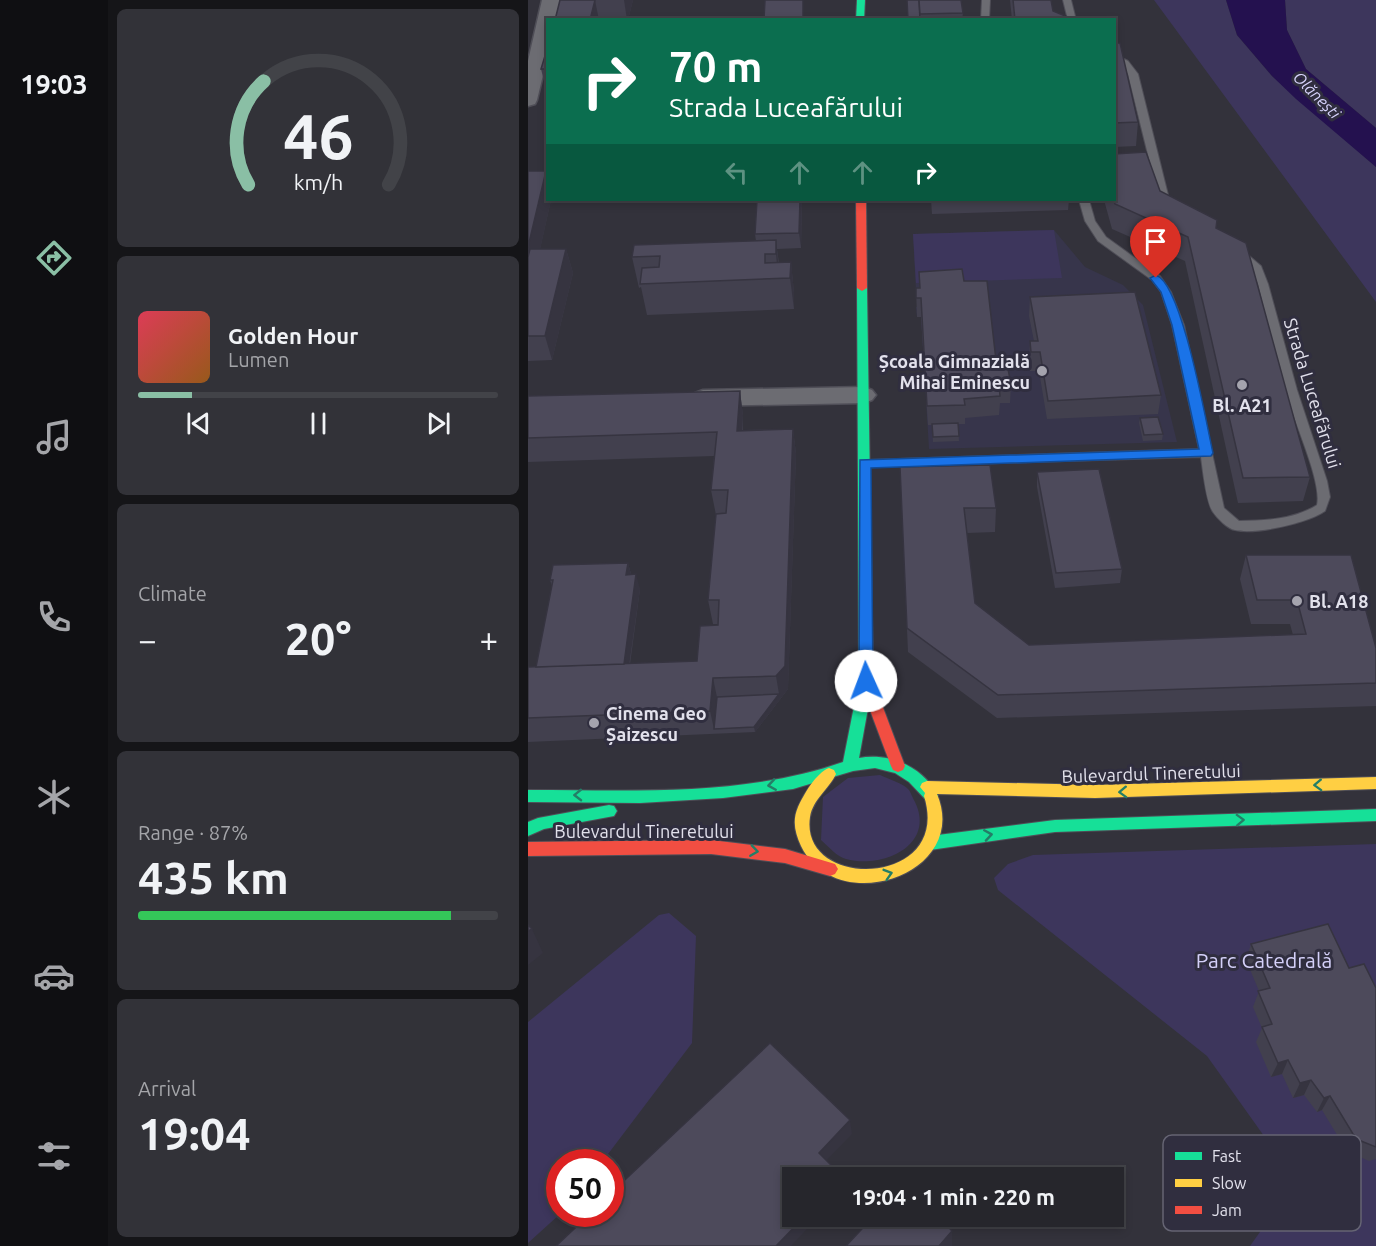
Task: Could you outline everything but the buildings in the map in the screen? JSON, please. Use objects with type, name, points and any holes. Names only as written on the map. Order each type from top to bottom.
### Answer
[{"type":"main road","points":[[860,18],[861,0]]},
{"type":"main road","points":[[850,765],[866,681],[861,201]]},
{"type":"main road","points":[[866,681],[898,766]]},
{"type":"main road","name":"Bulevardul Tineretului","points":[[528,796],[717,792],[773,786],[829,774],[850,765],[867,762],[898,766],[914,775],[927,787],[999,793],[1056,795],[1376,783]]},
{"type":"main road","name":"Bulevardul Tineretului","points":[[829,774],[815,787],[804,803],[801,822],[804,840],[814,856],[830,869]]},
{"type":"main road","points":[[927,787],[935,805],[937,825],[930,843],[1055,826],[1376,815]]},
{"type":"main road","points":[[528,829],[578,816],[717,792]]},
{"type":"main road","name":"Bulevardul Tineretului","points":[[528,849],[711,847],[785,856],[856,878],[880,877],[903,870],[921,856],[930,843]]},
{"type":"street","points":[[528,100],[537,28],[551,0]]},
{"type":"street","points":[[684,398],[864,394]]},
{"type":"lane","points":[[985,18],[986,0]]},
{"type":"lane","points":[[1067,0],[1072,18]]},
{"type":"lane","points":[[1116,58],[1125,63],[1133,74],[1150,171],[1168,213],[1175,218]]},
{"type":"lane","name":"Strada Luceafărului","points":[[1084,201],[1090,221],[1102,239],[1156,278],[1166,292],[1178,325],[1218,510],[1236,526],[1299,518],[1321,508],[1325,500],[1320,477],[1293,400],[1261,278],[1257,268],[1246,256],[1228,246]]},
{"type":"lane","points":[[865,464],[1206,453]]},
{"type":"shaded area","name":"Școala Gimnazială Mihai Eminescu","points":[[1054,230],[1085,267],[1123,285],[1143,305],[1177,442],[929,449],[921,317],[917,317],[916,307],[920,307],[916,291],[913,234]]},
{"type":"green space","points":[[1154,0],[1226,0],[1237,35],[1272,76],[1376,167],[1376,302]]},
{"type":"green space","points":[[1285,0],[1376,0],[1376,128],[1306,69],[1287,30]]},
{"type":"green space","points":[[1054,230],[1062,278],[916,283],[913,234]]},
{"type":"green space","points":[[880,775],[909,790],[920,817],[918,831],[912,842],[902,851],[889,857],[860,861],[843,858],[821,840],[823,797],[848,778]]},
{"type":"green space","name":"Parc Catedrală","points":[[1376,844],[1376,1246],[1250,1246],[1261,1231],[1361,1231],[1361,1135],[1263,1135],[1207,1056],[998,890],[994,878],[1008,864],[1033,855]]},
{"type":"green space","points":[[669,913],[696,936],[692,1043],[612,1149],[546,1149],[546,1227],[528,1243],[528,1022],[659,915]]},
{"type":"water","name":"Olănești","points":[[1226,0],[1285,0],[1287,30],[1306,69],[1376,128],[1376,167],[1272,76],[1237,35]]},
{"type":"traffic: fast","points":[[860,18],[861,0]]},
{"type":"traffic: fast","points":[[850,765],[866,681],[862,288]]},
{"type":"traffic: fast","points":[[528,796],[640,796],[723,792],[793,783],[868,762],[884,763],[900,768],[914,777],[931,796]]},
{"type":"traffic: fast","points":[[528,829],[543,823],[609,811]]},
{"type":"traffic: fast","points":[[930,843],[1055,826],[1376,815]]},
{"type":"traffic: slow","points":[[829,774],[815,791],[804,811],[802,818],[804,837],[809,848],[826,865],[848,875],[872,877],[886,874],[900,869],[924,851],[932,839],[936,826],[936,811],[931,796]]},
{"type":"traffic: slow","points":[[927,787],[1095,792],[1376,783]]},
{"type":"traffic: jam","points":[[861,201],[862,288]]},
{"type":"traffic: jam","points":[[866,681],[898,766]]},
{"type":"traffic: jam","points":[[528,849],[711,847],[785,856],[830,869]]},
{"type":"place","name":"Școala Gimnazială Mihai Eminescu","points":[[1042,371]]},
{"type":"place","name":"Bl. A21","points":[[1242,385]]},
{"type":"place","name":"Bl. A18","points":[[1297,601]]},
{"type":"place","name":"Cinema Geo Șaizescu","points":[[594,723]]},
{"type":"route","points":[[866,681],[865,464],[1206,453],[1178,325],[1166,292],[1156,278]]}]
